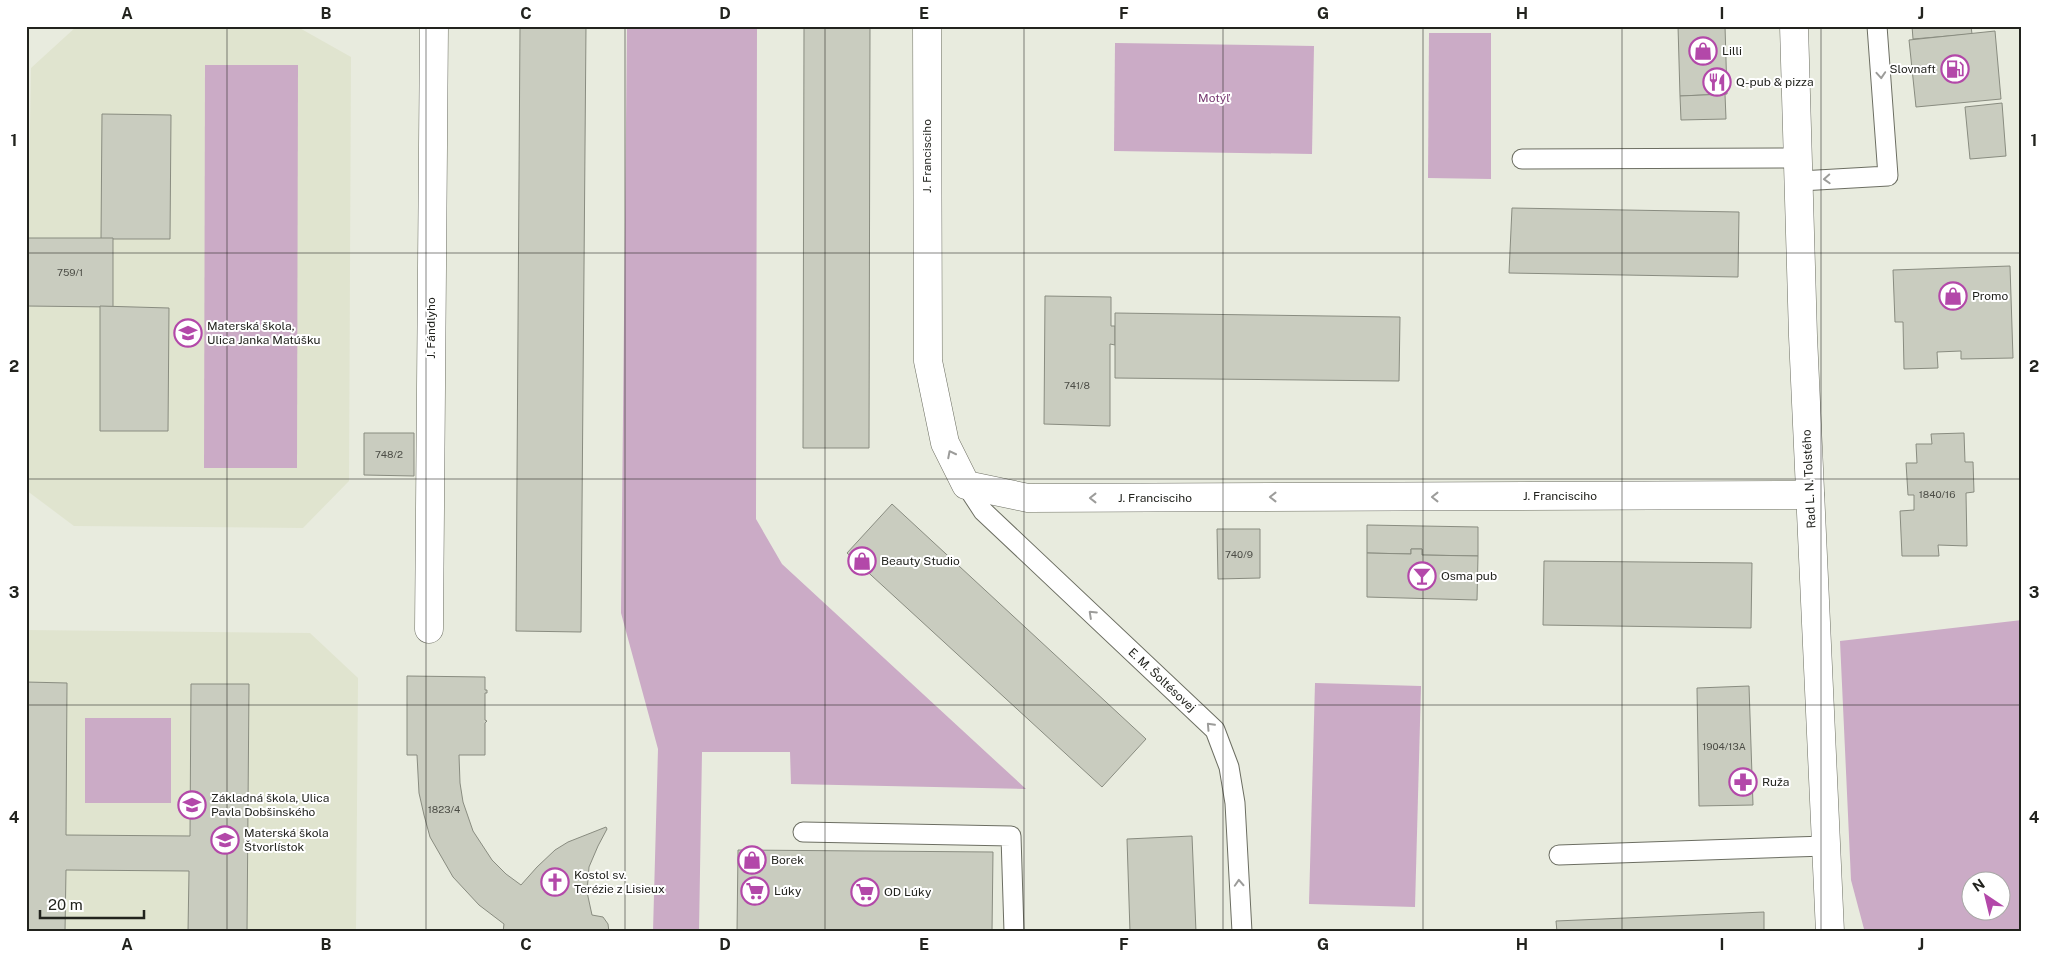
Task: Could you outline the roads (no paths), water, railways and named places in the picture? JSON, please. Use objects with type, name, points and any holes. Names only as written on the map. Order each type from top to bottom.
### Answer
[{"type":"street","name":"J. Fándlyho","points":[[429,630],[434,26]]},
{"type":"street","name":"J. Francisciho","points":[[927,26],[928,361],[945,443],[966,485],[1028,498],[1810,495]]},
{"type":"street","name":"Rad L. N. Tolstého","points":[[1794,26],[1803,336],[1830,932]]},
{"type":"lane","points":[[1522,159],[1799,170],[1888,176],[1878,26]]},
{"type":"lane","name":"E. M. Šoltésovej","points":[[966,485],[983,511],[1215,730],[1229,767],[1235,803],[1242,932]]},
{"type":"lane","points":[[803,832],[1011,836],[1014,932]]},
{"type":"lane","points":[[1559,855],[1826,846]]},
{"type":"place","name":"Lilli","points":[[1703,51]]},
{"type":"place","name":"Slovnaft","points":[[1955,69]]},
{"type":"place","name":"Q-pub & pizza","points":[[1717,82]]},
{"type":"place","name":"Promo","points":[[1953,296]]},
{"type":"place","name":"Materská škola, Ulica Janka Matúšku","points":[[188,333]]},
{"type":"place","name":"Beauty Studio","points":[[862,561]]},
{"type":"place","name":"Osma pub","points":[[1422,576]]},
{"type":"place","name":"Ruža","points":[[1743,782]]},
{"type":"place","name":"Základná škola, Ulica Pavla Dobšinského","points":[[192,805]]},
{"type":"place","name":"Materská škola Štvorlístok","points":[[225,840]]},
{"type":"place","name":"Borek","points":[[752,860]]},
{"type":"place","name":"Kostol sv. Terézie z Lisieux","points":[[555,882]]},
{"type":"place","name":"Lúky","points":[[755,891]]},
{"type":"place","name":"OD Lúky","points":[[865,892]]},
{"type":"park label","name":"Motýľ","points":[[1214,98]]}]
